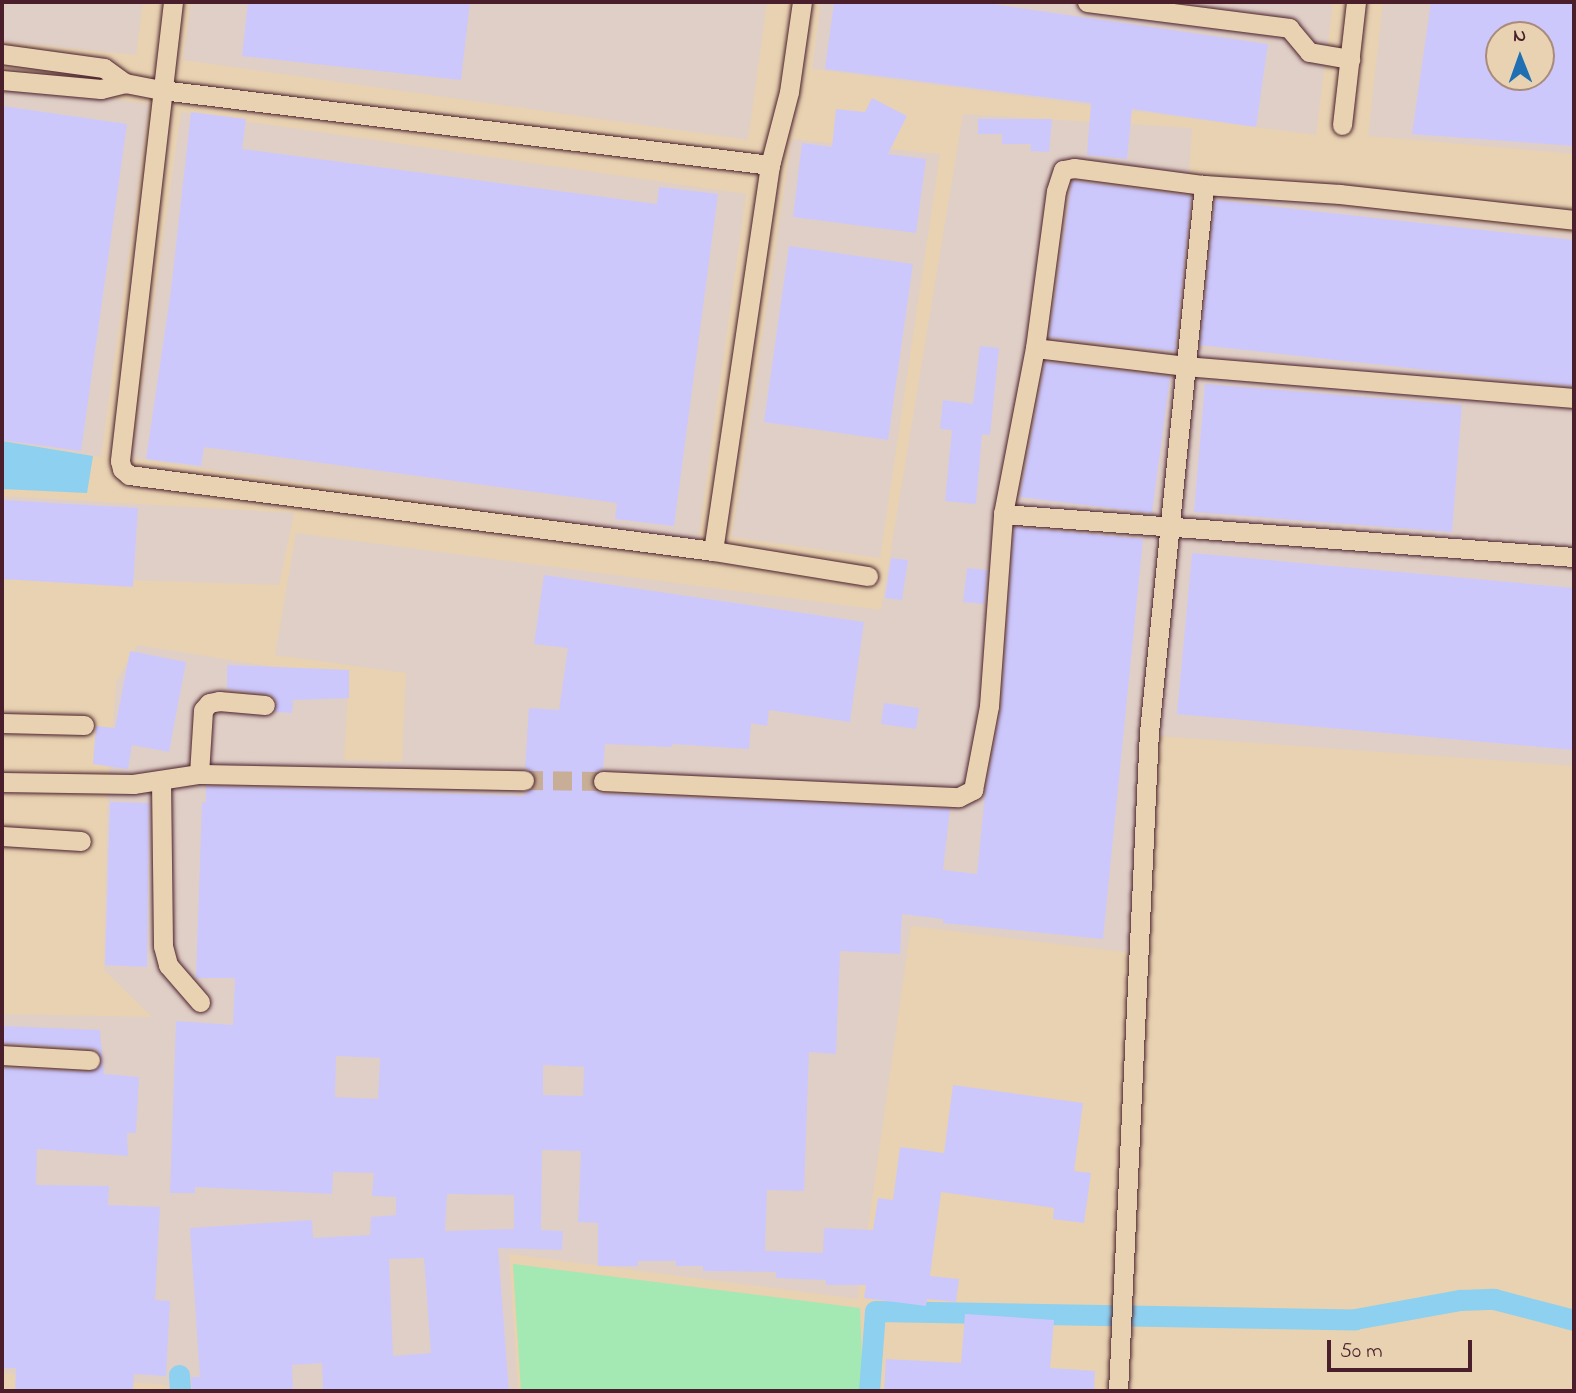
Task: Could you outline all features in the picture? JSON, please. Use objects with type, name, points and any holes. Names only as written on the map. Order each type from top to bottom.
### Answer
[{"type":"lane","points":[[173,2],[120,461],[122,469],[129,475],[713,551],[868,576]]},
{"type":"lane","points":[[713,551],[770,165],[789,92],[802,2]]},
{"type":"lane","points":[[1087,2],[1289,28],[1309,52],[1350,59]]},
{"type":"lane","points":[[1342,125],[1356,2]]},
{"type":"lane","points":[[2,54],[104,68],[125,83]]},
{"type":"lane","points":[[2,80],[101,89],[125,83],[162,90],[770,165]]},
{"type":"lane","points":[[603,781],[967,795],[973,790],[989,706],[1003,514],[1035,348],[1056,191],[1063,170],[1074,168],[1204,185],[1340,194],[1574,220]]},
{"type":"lane","points":[[1118,1391],[1149,732],[1204,185]]},
{"type":"lane","points":[[1035,348],[1185,366],[1574,398]]},
{"type":"lane","points":[[1003,514],[1574,557]]},
{"type":"lane","points":[[199,774],[203,710],[209,703],[219,701],[265,705]]},
{"type":"lane","points":[[2,723],[84,725]]},
{"type":"lane","points":[[2,782],[133,784],[199,774],[524,780]]},
{"type":"lane","points":[[161,780],[163,946],[167,965],[200,1002]]},
{"type":"lane","points":[[2,836],[81,841]]},
{"type":"lane","points":[[2,1055],[90,1060]]},
{"type":"shaded area","points":[[2,2],[143,2],[136,55],[2,41]]},
{"type":"shaded area","points":[[191,2],[767,2],[748,140],[183,60]]},
{"type":"shaded area","points":[[821,2],[1333,2],[1316,135],[812,69]]},
{"type":"shaded area","points":[[1383,2],[1574,2],[1574,154],[1368,136]]},
{"type":"shaded area","points":[[2,84],[149,104],[101,457],[2,441]]},
{"type":"shaded area","points":[[181,112],[746,194],[698,541],[132,458]]},
{"type":"shaded area","points":[[963,114],[1192,128],[1188,188],[1574,234],[1574,766],[1144,735],[1131,953],[911,926],[858,1299],[509,1254],[518,1391],[168,1391],[167,1385],[2,1373],[2,1014],[152,1017],[104,970],[107,808],[116,682],[137,645],[349,679],[344,760],[402,762],[406,673],[275,655],[296,533],[881,610]]},
{"type":"shaded area","points":[[792,139],[940,154],[880,558],[732,537]]},
{"type":"shaded area","points":[[2,496],[294,513],[279,585],[2,576]]},
{"type":"green space","points":[[513,1264],[860,1308],[863,1391],[521,1391]]},
{"type":"water","points":[[2,441],[93,456],[87,493],[2,489]]},
{"type":"building","points":[[248,2],[470,2],[461,80],[242,56]]},
{"type":"building","points":[[834,2],[978,2],[1268,44],[1256,127],[1132,109],[1127,159],[1087,155],[1091,103],[825,69]]},
{"type":"building","points":[[1431,2],[1574,2],[1574,146],[1412,134]]},
{"type":"building","points":[[872,98],[907,116],[888,154],[926,159],[916,233],[793,217],[802,143],[832,147],[836,109],[865,112]]},
{"type":"building","points":[[2,106],[127,124],[81,451],[2,440]]},
{"type":"building","points":[[191,112],[246,119],[242,149],[657,204],[659,187],[718,194],[674,526],[615,519],[617,503],[204,447],[201,466],[146,459],[171,290]]},
{"type":"building","points":[[978,119],[1052,119],[1049,152],[1030,151],[1031,144],[1002,144],[1002,134],[978,134]]},
{"type":"building","points":[[1072,181],[1191,196],[1175,351],[1049,337]]},
{"type":"building","points":[[1215,200],[1574,240],[1574,386],[1200,345]]},
{"type":"building","points":[[789,246],[913,264],[888,440],[764,422]]},
{"type":"building","points":[[980,346],[999,348],[990,435],[982,434],[976,504],[945,501],[952,430],[940,429],[943,400],[973,404]]},
{"type":"building","points":[[1045,362],[1170,377],[1152,513],[1020,497]]},
{"type":"building","points":[[1205,384],[1462,405],[1452,532],[1194,512]]},
{"type":"building","points":[[2,500],[138,508],[133,587],[2,579]]},
{"type":"building","points":[[1014,527],[1143,539],[1103,939],[943,923],[943,919],[902,914],[900,954],[840,951],[836,1054],[809,1052],[804,1191],[767,1190],[765,1251],[823,1253],[824,1228],[873,1230],[878,1198],[893,1200],[900,1147],[944,1153],[953,1085],[1083,1103],[1074,1171],[1091,1173],[1084,1223],[1053,1219],[1054,1208],[941,1192],[930,1276],[959,1279],[956,1302],[927,1299],[926,1306],[864,1298],[866,1285],[826,1285],[826,1280],[776,1278],[776,1272],[703,1271],[703,1266],[676,1266],[676,1261],[638,1261],[638,1266],[598,1266],[598,1223],[578,1222],[581,1151],[542,1150],[541,1230],[563,1231],[562,1250],[498,1248],[509,1391],[323,1391],[322,1363],[292,1365],[293,1391],[192,1391],[191,1377],[200,1377],[190,1228],[312,1220],[313,1238],[370,1235],[371,1217],[396,1215],[396,1197],[372,1196],[374,1173],[333,1172],[332,1194],[195,1187],[195,1193],[170,1193],[176,1021],[233,1025],[235,978],[196,978],[202,802],[206,802],[206,786],[524,796],[536,781],[534,774],[525,768],[529,708],[559,710],[568,648],[534,644],[544,575],[864,622],[850,722],[769,710],[767,726],[751,723],[749,749],[672,744],[672,747],[605,744],[603,769],[597,771],[591,780],[596,791],[602,794],[950,809],[943,870],[977,874],[985,793],[1001,707]],"holes":[[[336,1056],[380,1058],[378,1099],[335,1097]],[[543,1065],[584,1067],[583,1096],[543,1095]],[[447,1194],[514,1195],[514,1229],[445,1231]],[[424,1258],[431,1353],[393,1356],[389,1259]]]},
{"type":"building","points":[[1192,553],[1574,588],[1574,750],[1177,714]]},
{"type":"building","points":[[891,558],[908,560],[902,600],[885,598]]},
{"type":"building","points":[[967,568],[987,570],[984,604],[963,602]]},
{"type":"building","points":[[130,651],[186,662],[169,752],[132,745],[128,769],[93,764],[96,726],[115,728]]},
{"type":"building","points":[[227,665],[349,670],[349,698],[293,700],[292,713],[275,712],[276,700],[271,695],[227,689]]},
{"type":"building","points":[[884,703],[919,708],[916,729],[881,724]]},
{"type":"building","points":[[110,802],[149,803],[147,967],[105,965]]},
{"type":"building","points":[[3,1026],[100,1030],[104,1074],[139,1077],[136,1133],[127,1133],[128,1156],[37,1149],[36,1185],[109,1186],[108,1205],[160,1207],[155,1300],[170,1301],[166,1376],[134,1374],[133,1391],[15,1391],[16,1368],[2,1368],[2,1068],[90,1072],[100,1067],[102,1060],[97,1050],[91,1048],[4,1043]]},
{"type":"building","points":[[965,1314],[1054,1320],[1050,1368],[1095,1371],[1094,1391],[884,1391],[886,1359],[961,1363]]},
{"type":"waterway","points":[[869,1391],[875,1311],[1355,1319],[1460,1300],[1494,1299],[1574,1320]]},
{"type":"waterway","points":[[179,1375],[180,1391]]},
{"type":"tunnel","points":[[524,780],[603,781]]}]
